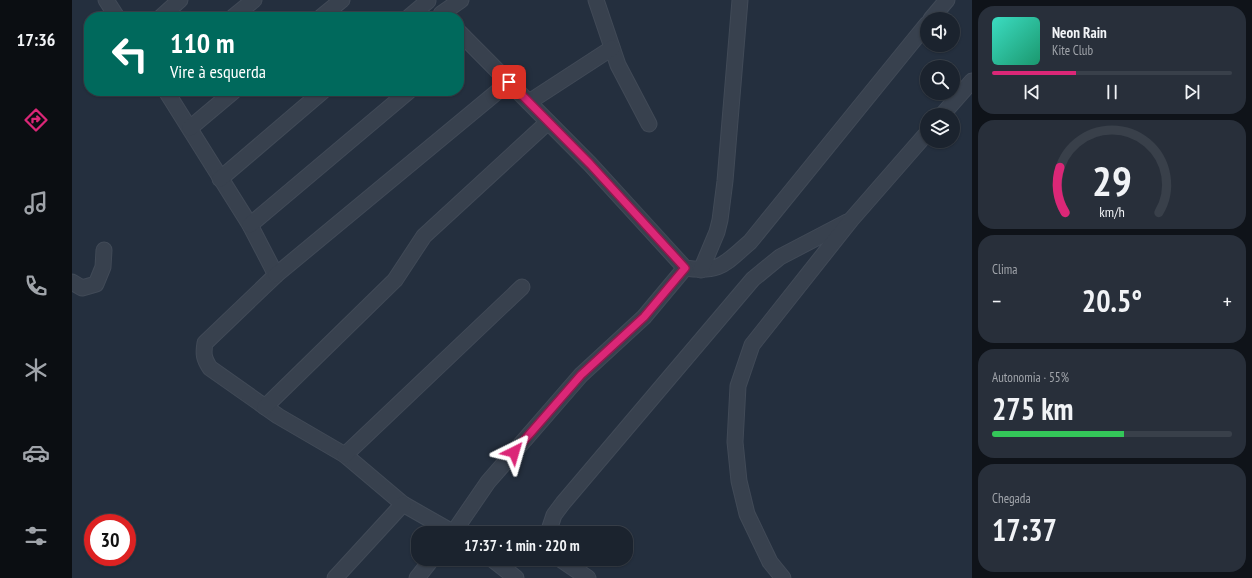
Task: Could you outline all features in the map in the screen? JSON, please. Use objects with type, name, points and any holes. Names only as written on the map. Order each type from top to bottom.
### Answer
[{"type":"street","points":[[106,0],[114,12]]},
{"type":"street","points":[[167,12],[180,0]]},
{"type":"street","points":[[239,12],[254,0]]},
{"type":"street","points":[[327,12],[342,0]]},
{"type":"street","points":[[415,12],[428,0],[439,12]]},
{"type":"street","points":[[446,12],[461,0]]},
{"type":"street","points":[[596,0],[612,48],[626,81],[649,124]]},
{"type":"street","points":[[701,270],[717,232],[720,220],[725,181],[740,0]]},
{"type":"street","points":[[937,12],[947,0]]},
{"type":"street","points":[[464,43],[509,82],[590,164],[685,268],[701,270],[722,267],[750,242],[920,33]]},
{"type":"street","points":[[529,102],[612,48]]},
{"type":"street","points":[[948,108],[972,81]]},
{"type":"street","points":[[442,526],[403,504],[345,455],[265,407],[210,368],[205,360],[203,352],[204,343],[276,275],[509,82]]},
{"type":"street","points":[[169,96],[250,225],[276,275]]},
{"type":"street","points":[[190,128],[228,96]]},
{"type":"street","points":[[220,179],[317,96]]},
{"type":"street","points":[[250,225],[404,96]]},
{"type":"street","points":[[265,407],[395,280],[424,236],[548,122]]},
{"type":"street","points":[[783,578],[770,562],[747,514],[739,481],[735,442],[738,386],[752,346],[851,220],[920,140]]},
{"type":"street","points":[[550,526],[554,515],[567,497],[753,279],[780,257],[851,220]]},
{"type":"street","points":[[72,282],[82,288],[96,284],[103,267],[104,250]]},
{"type":"street","points":[[459,526],[488,482],[540,421],[581,375],[644,317],[685,268]]},
{"type":"street","points":[[345,455],[522,287]]},
{"type":"street","points":[[335,578],[403,504]]},
{"type":"street","points":[[416,578],[426,566]]},
{"type":"street","points":[[501,566],[516,578]]},
{"type":"street","points":[[570,566],[588,578]]},
{"type":"route","points":[[509,82],[590,164],[685,268],[644,317],[581,375],[514,452]]}]
